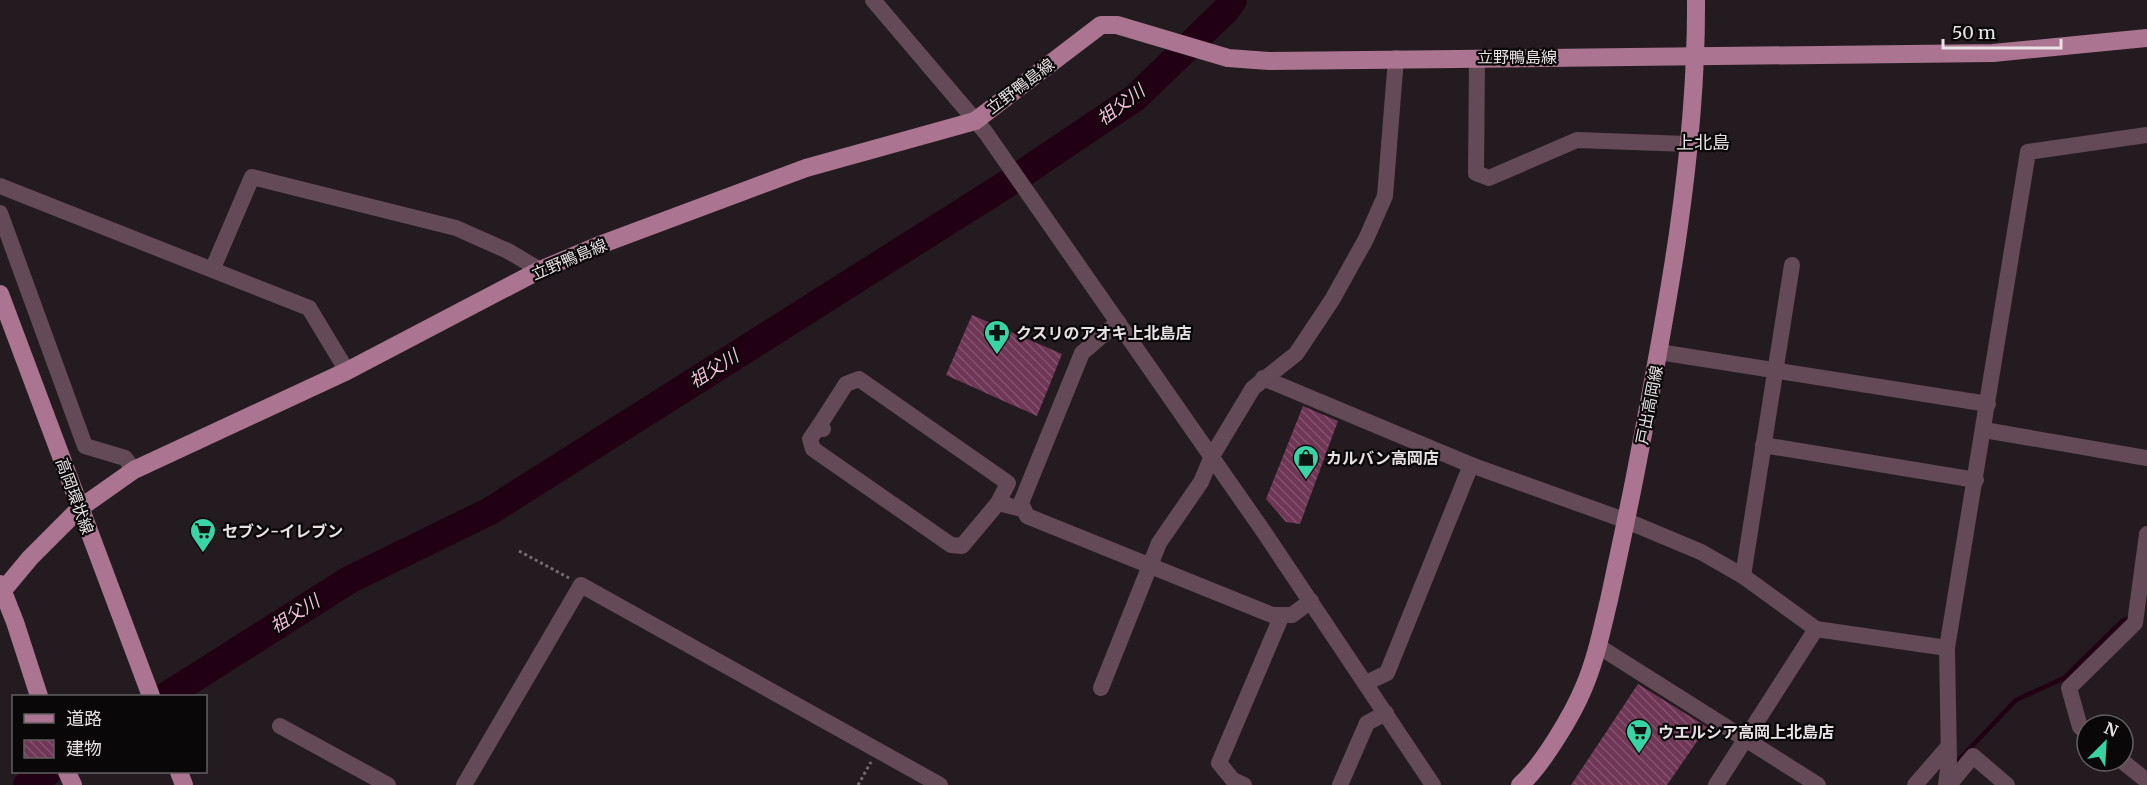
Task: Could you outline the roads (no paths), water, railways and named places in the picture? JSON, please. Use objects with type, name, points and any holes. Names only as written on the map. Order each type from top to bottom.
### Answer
[{"type":"main road","name":"戸出高岡線","points":[[1520,785],[1562,728],[1585,687],[1598,646],[1627,521],[1659,352],[1687,144],[1696,56],[1696,0]]},
{"type":"main road","name":"立野鴨島線","points":[[1,590],[80,508],[134,470],[347,371],[540,270],[806,168],[980,127],[1101,25],[1117,25],[1228,58],[1269,61],[1993,52],[2147,38]]},
{"type":"main road","name":"高岡環状線","points":[[0,294],[151,695]]},
{"type":"main road","points":[[1,590],[39,695]]},
{"type":"street","points":[[873,0],[980,127],[1212,456],[1433,785]]},
{"type":"street","points":[[1101,688],[1112,672],[1149,564],[1159,543],[1201,482],[1212,456],[1253,388],[1296,354],[1326,309],[1366,238],[1385,196],[1396,58]]},
{"type":"street","points":[[1477,58],[1476,173],[1489,178],[1577,140],[1687,144]]},
{"type":"street","points":[[1947,783],[1947,648],[2028,152],[2147,135]]},
{"type":"street","points":[[213,268],[252,177],[456,228],[508,251],[540,270]]},
{"type":"street","points":[[0,186],[213,268],[309,308],[347,371]]},
{"type":"street","points":[[0,213],[85,446],[125,458],[134,470]]},
{"type":"street","points":[[1743,576],[1792,265]]},
{"type":"street","points":[[1118,322],[1083,353],[1021,502],[1022,509],[1034,520],[1272,615],[1292,615],[1311,601]]},
{"type":"street","points":[[1659,352],[1988,404]]},
{"type":"street","points":[[1263,378],[1471,465],[1627,521],[1701,552],[1743,576],[1816,628],[1947,648]]},
{"type":"street","points":[[859,379],[1008,483],[998,503],[968,541],[962,546],[951,545],[813,449],[810,440],[821,428],[846,384],[859,379]]},
{"type":"street","points":[[1984,430],[2147,458]]},
{"type":"street","points":[[1763,445],[1976,480]]},
{"type":"street","points":[[1366,683],[1388,673],[1471,465]]},
{"type":"street","points":[[998,503],[1022,509]]},
{"type":"street","points":[[2076,713],[2069,688],[2139,621],[2138,603],[2147,534]]},
{"type":"street","points":[[464,785],[581,585],[940,785]]},
{"type":"street","points":[[1244,785],[1233,780],[1219,763],[1231,721],[1282,615]]},
{"type":"street","points":[[1716,785],[1816,628]]},
{"type":"street","points":[[1598,646],[1818,785]]},
{"type":"street","points":[[1340,785],[1367,723],[1386,713]]},
{"type":"street","points":[[280,726],[388,785]]},
{"type":"street","points":[[1915,785],[1948,754]]},
{"type":"street","points":[[1947,783],[1973,756],[2007,785]]},
{"type":"street","points":[[2135,771],[2147,781]]},
{"type":"waterway","name":"祖父川","points":[[168,695],[349,580],[490,511],[1013,180],[1136,97],[1226,10],[1233,0]]},
{"type":"waterway","points":[[1953,766],[2016,700],[2064,678],[2122,621],[2131,617]]},
{"type":"waterway","name":"祖父川","points":[[27,785],[46,773]]},
{"type":"place","name":"クスリのアオキ上北島店","points":[[997,356]]},
{"type":"place","name":"カルバン高岡店","points":[[1306,481]]},
{"type":"place","name":"セブン-イレブン","points":[[203,554]]},
{"type":"place","name":"ウエルシア高岡上北島店","points":[[1639,755]]},
{"type":"district","name":"上北島","points":[[1703,143]]}]
